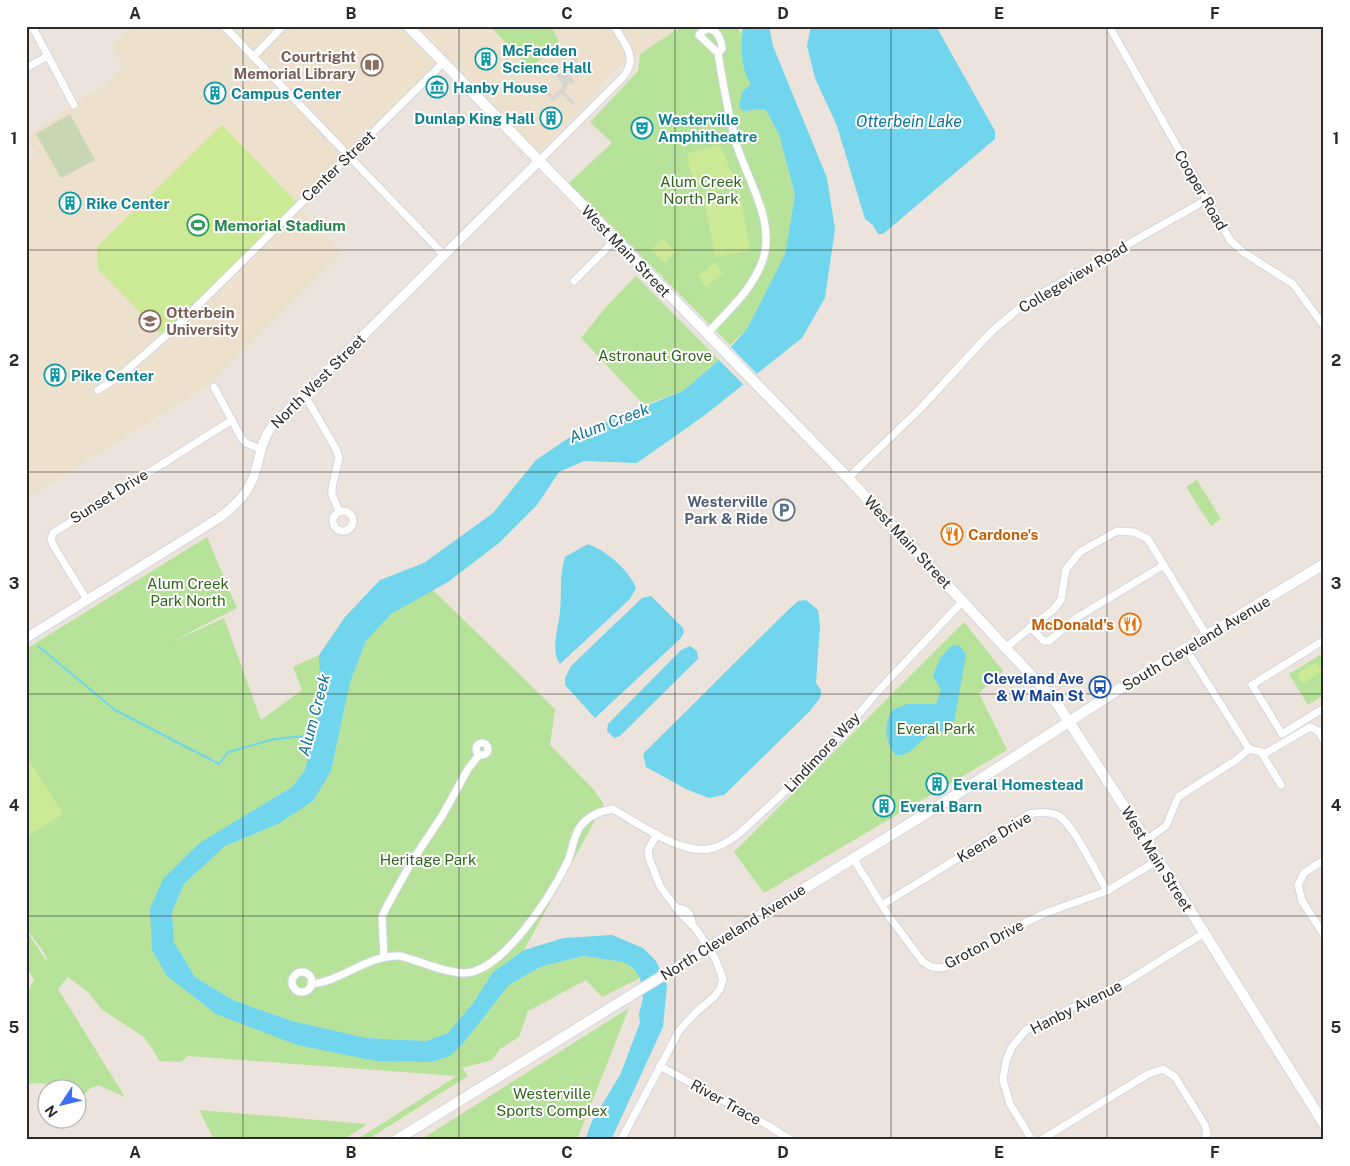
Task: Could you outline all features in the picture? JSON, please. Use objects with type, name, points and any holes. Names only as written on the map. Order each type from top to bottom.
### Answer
[{"type":"main road","name":"West Main Street","points":[[408,26],[848,478],[1056,702],[1146,840],[1324,1124]]},
{"type":"main road","name":"South Cleveland Avenue","points":[[1070,722],[1186,648],[1324,564]]},
{"type":"main road","name":"North Cleveland Avenue","points":[[396,1140],[1070,722]]},
{"type":"street","points":[[32,26],[74,105]]},
{"type":"street","points":[[224,26],[444,255]]},
{"type":"street","points":[[253,57],[283,26]]},
{"type":"street","points":[[538,161],[622,78],[631,66],[632,60],[614,26]]},
{"type":"street","name":"Cooper Road","points":[[1110,26],[1230,240],[1243,252],[1293,284],[1324,326]]},
{"type":"street","points":[[710,338],[757,276],[764,260],[766,238],[762,210],[738,147],[723,89],[718,53]]},
{"type":"street","points":[[26,68],[48,56]]},
{"type":"street","name":"Center Street","points":[[98,390],[120,376],[177,326],[444,62]]},
{"type":"street","name":"North West Street","points":[[26,638],[228,511],[242,498],[250,486],[260,449],[273,425],[538,161]]},
{"type":"street","name":"Collegeview Road","points":[[848,478],[919,410],[992,331],[1028,301],[1206,200]]},
{"type":"street","points":[[574,281],[615,240]]},
{"type":"street","points":[[214,387],[246,443],[260,449]]},
{"type":"street","points":[[304,394],[336,448],[339,458],[332,488],[332,495],[339,511]]},
{"type":"street","name":"Sunset Drive","points":[[87,600],[53,545],[52,533],[232,420]]},
{"type":"street","points":[[1005,648],[1054,609],[1061,600],[1066,569],[1080,552],[1117,531],[1134,532],[1148,539],[1206,636]]},
{"type":"street","points":[[1030,628],[1044,641],[1049,641],[1076,618],[1164,565]]},
{"type":"street","name":"Lindimore Way","points":[[311,984],[334,978],[364,962],[384,957],[400,956],[462,973],[487,966],[509,948],[546,899],[569,859],[579,828],[590,817],[613,809],[680,846],[698,850],[710,849],[726,843],[740,833],[823,756],[880,689],[963,601]]},
{"type":"street","points":[[1324,640],[1252,685],[1282,734],[1324,708]]},
{"type":"street","points":[[1186,648],[1249,749],[1261,752],[1272,750],[1310,728],[1318,731],[1324,740]]},
{"type":"street","points":[[1146,840],[1166,826],[1178,797],[1236,760],[1249,749]]},
{"type":"street","points":[[1261,752],[1281,785]]},
{"type":"street","points":[[384,957],[382,917],[386,908],[412,861],[442,816],[468,769],[479,755]]},
{"type":"street","name":"Keene Drive","points":[[882,905],[1029,814],[1039,812],[1053,814],[1066,822],[1107,891]]},
{"type":"street","points":[[621,1140],[660,1066],[686,1022],[714,997],[722,986],[721,970],[708,947],[692,923],[680,914],[678,908],[660,886],[649,858],[648,850],[657,834]]},
{"type":"street","name":"Groton Drive","points":[[853,858],[882,905],[922,962],[932,967],[943,968],[1030,920],[1107,891],[1158,860]]},
{"type":"street","points":[[1324,860],[1304,873],[1298,885],[1302,901],[1324,935]]},
{"type":"street","name":"Hanby Avenue","points":[[1032,1140],[1010,1104],[1003,1080],[1006,1061],[1012,1047],[1026,1030],[1118,986],[1204,933]]},
{"type":"street","name":"River Trace","points":[[660,1066],[791,1140]]},
{"type":"street","points":[[1041,1140],[1156,1070],[1170,1072],[1190,1100],[1205,1125],[1207,1134],[1204,1140]]},
{"type":"shaded area","name":"Otterbein University","points":[[131,26],[490,26],[530,68],[559,41],[551,26],[682,26],[619,67],[537,154],[448,63],[299,208],[343,254],[205,388],[26,499],[26,162],[36,156],[28,135],[111,79],[123,67],[111,46]]},
{"type":"shaded area","points":[[576,56],[578,59],[568,71],[574,81],[572,84],[570,82],[564,92],[575,103],[573,105],[562,94],[553,101],[539,87],[541,85],[553,96],[563,86],[556,75],[564,71],[562,68]]},
{"type":"green space","points":[[490,26],[551,26],[559,41],[530,69]]},
{"type":"green space","name":"Alum Creek North Park","points":[[682,26],[736,26],[762,60],[745,111],[765,109],[779,134],[795,195],[785,254],[747,329],[730,345],[569,183],[612,143],[590,122],[638,71],[640,54]]},
{"type":"green space","points":[[70,114],[95,160],[61,178],[36,134]]},
{"type":"green space","name":"Memorial Stadium","points":[[222,125],[298,204],[163,336],[98,269],[97,247]]},
{"type":"green space","points":[[720,145],[735,180],[723,190],[708,191],[692,175],[688,153]]},
{"type":"green space","points":[[740,193],[750,251],[715,257],[704,199]]},
{"type":"green space","points":[[663,238],[676,252],[664,263],[651,250]]},
{"type":"green space","points":[[715,262],[723,273],[706,287],[698,276]]},
{"type":"green space","name":"Astronaut Grove","points":[[636,276],[719,360],[683,391],[644,405],[581,338],[606,307]]},
{"type":"green space","points":[[1197,480],[1221,519],[1211,526],[1186,487]]},
{"type":"green space","name":"Alum Creek Park North","points":[[207,537],[237,608],[169,643],[224,618],[261,720],[302,690],[293,667],[319,655],[320,709],[305,770],[292,787],[256,809],[150,909],[216,1014],[432,1062],[450,1056],[462,1045],[509,985],[540,967],[584,956],[623,962],[633,968],[640,978],[602,997],[586,980],[528,1011],[519,1037],[500,1049],[492,1060],[462,1068],[468,1076],[367,1140],[356,1140],[457,1076],[188,1056],[181,1062],[160,1061],[144,1037],[101,1009],[89,993],[68,977],[58,989],[125,1097],[98,1085],[88,1090],[88,1078],[38,1078],[38,1083],[26,1084],[26,995],[34,980],[26,966],[26,930],[48,963],[45,954],[26,928],[26,649]]},
{"type":"green space","name":"Heritage Park","points":[[433,590],[555,709],[550,745],[593,789],[604,804],[524,950],[493,972],[473,1003],[448,1033],[426,1041],[367,1038],[292,1021],[233,1000],[195,977],[174,942],[172,912],[184,884],[225,846],[278,824],[331,771],[350,683],[366,641],[391,614]]},
{"type":"green space","name":"Everal Park","points":[[964,622],[1003,671],[979,693],[1007,750],[764,893],[734,852]]},
{"type":"green space","points":[[1320,655],[1324,662],[1324,695],[1308,705],[1289,674]]},
{"type":"green space","points":[[1316,662],[1322,671],[1302,684],[1297,674]]},
{"type":"green space","points":[[26,755],[63,814],[26,837]]},
{"type":"green space","name":"Westerville Sports Complex","points":[[629,1008],[577,1140],[420,1140]]},
{"type":"green space","points":[[199,1110],[367,1124],[343,1140],[214,1140]]},
{"type":"water","name":"Alum Creek","points":[[743,26],[769,26],[773,46],[827,178],[835,229],[825,298],[802,338],[705,415],[637,463],[584,461],[559,472],[537,505],[499,543],[448,582],[391,614],[366,641],[350,683],[331,771],[313,801],[278,824],[225,846],[184,884],[172,912],[174,942],[195,977],[233,1000],[292,1021],[367,1038],[426,1041],[448,1033],[473,1003],[493,972],[524,950],[564,938],[612,935],[643,948],[656,961],[667,985],[663,1027],[611,1140],[585,1140],[592,1121],[620,1075],[640,1023],[639,1014],[643,998],[640,978],[633,968],[623,962],[584,956],[540,967],[509,985],[462,1045],[450,1056],[432,1062],[376,1061],[297,1045],[216,1014],[167,976],[152,950],[150,909],[163,879],[201,842],[292,787],[305,770],[320,709],[319,655],[345,617],[380,580],[424,563],[493,513],[536,460],[573,435],[683,391],[719,360],[747,329],[785,254],[795,195],[779,134],[765,109],[745,111],[739,108],[742,92],[751,84],[743,64]]},
{"type":"water","name":"Otterbein Lake","points":[[811,26],[936,26],[995,131],[995,139],[883,234],[878,234],[873,225],[865,219],[837,126],[815,78],[807,46]]},
{"type":"water","points":[[588,544],[603,551],[623,568],[636,588],[630,599],[560,664],[555,645],[560,611],[563,564],[565,557]]},
{"type":"water","points":[[651,596],[683,628],[684,632],[681,638],[595,718],[565,685],[565,678],[571,666],[642,598]]},
{"type":"water","points":[[806,600],[818,610],[820,625],[816,683],[821,690],[820,698],[810,711],[724,795],[709,798],[688,790],[646,767],[643,754],[783,615],[798,601]]},
{"type":"water","points":[[959,645],[966,654],[954,723],[945,730],[926,737],[909,752],[896,755],[887,739],[889,715],[892,710],[907,704],[936,704],[941,690],[933,676],[940,658],[951,646]]},
{"type":"water","points":[[690,646],[697,651],[698,659],[620,736],[614,738],[607,731],[608,724],[681,650]]},
{"type":"pier","points":[[728,344],[758,375],[745,386],[717,358]]},
{"type":"waterway","name":"Alum Creek","points":[[38,646],[115,710],[219,764],[228,752],[275,739],[314,735]]},
{"type":"place","name":"McFadden Science Hall","points":[[486,59]]},
{"type":"place","name":"Courtright Memorial Library","points":[[372,65]]},
{"type":"place","name":"Hanby House","points":[[437,87]]},
{"type":"place","name":"Campus Center","points":[[215,93]]},
{"type":"place","name":"Dunlap King Hall","points":[[551,118]]},
{"type":"place","name":"Westerville Amphitheatre","points":[[642,128]]},
{"type":"place","name":"Rike Center","points":[[70,203]]},
{"type":"place","name":"Memorial Stadium","points":[[198,225]]},
{"type":"place","name":"Otterbein University","points":[[150,321]]},
{"type":"place","name":"Pike Center","points":[[55,375]]},
{"type":"place","name":"Westerville Park & Ride","points":[[784,510]]},
{"type":"place","name":"Cardone's","points":[[952,534]]},
{"type":"place","name":"McDonald's","points":[[1130,624]]},
{"type":"place","name":"Cleveland Ave & W Main St","points":[[1100,687]]},
{"type":"place","name":"Everal Homestead","points":[[937,784]]},
{"type":"place","name":"Everal Barn","points":[[884,806]]}]
